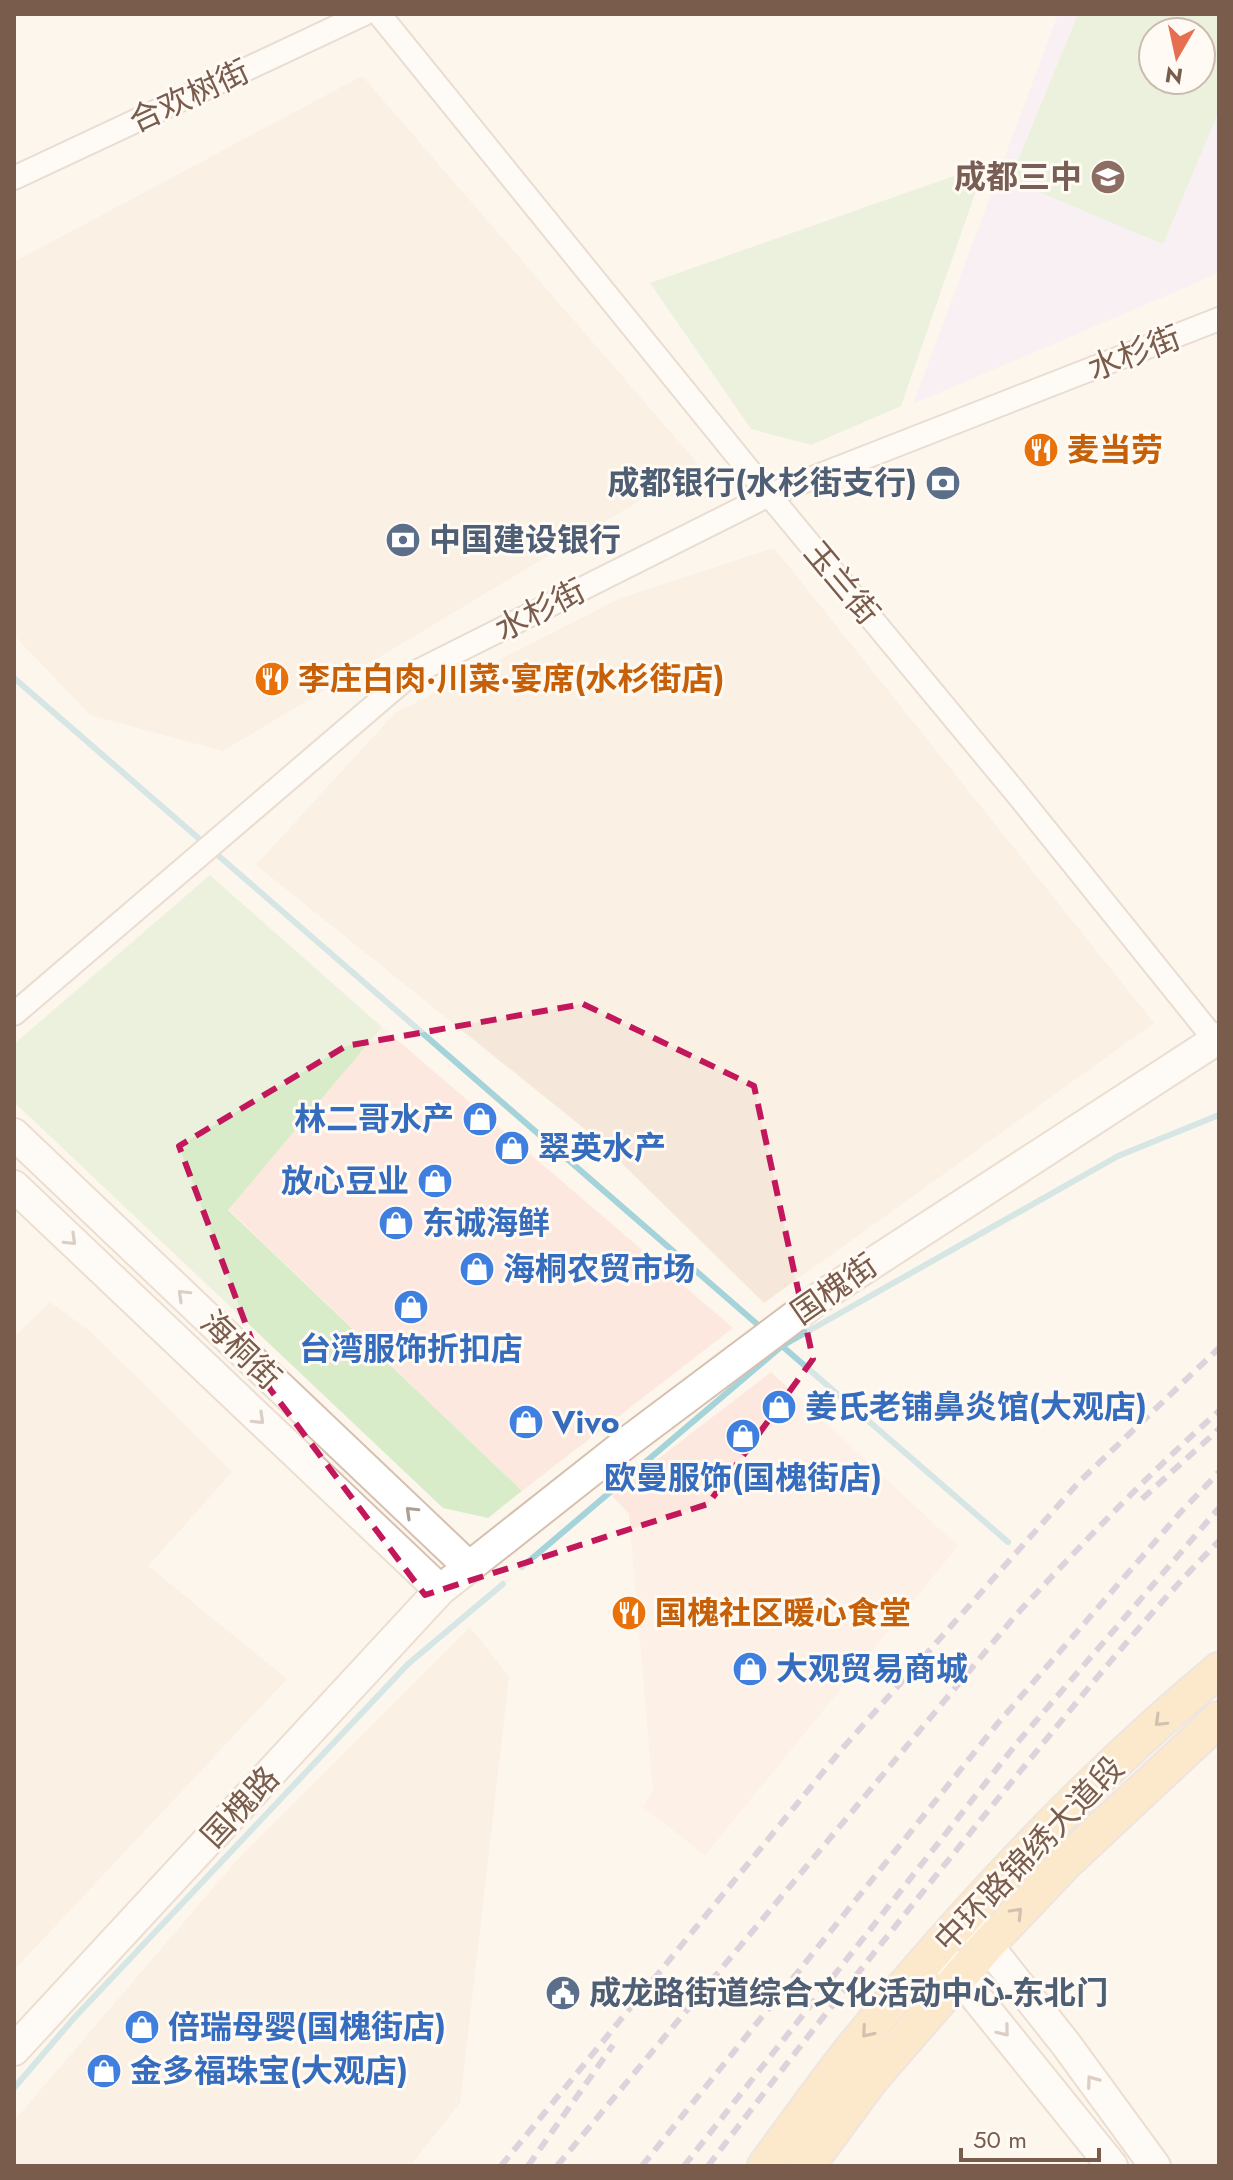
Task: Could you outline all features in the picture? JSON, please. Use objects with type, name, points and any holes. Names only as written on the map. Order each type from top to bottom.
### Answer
[{"type":"main road","name":"中环路锦绣大道段","points":[[765,2166],[851,2051],[965,1917],[1044,1832],[1171,1710],[1219,1670]]},
{"type":"main road","name":"中环路锦绣大道段","points":[[807,2166],[871,2079],[988,1944],[1067,1861],[1219,1719]]},
{"type":"street","name":"合欢树街","points":[[14,178],[364,14]]},
{"type":"street","name":"玉兰街","points":[[379,14],[769,495],[1217,1039]]},
{"type":"street","name":"水杉街","points":[[14,1014],[410,675],[769,495],[1219,319]]},
{"type":"street","name":"国槐街","points":[[468,1566],[822,1296],[1217,1039]]},
{"type":"street","name":"海桐街","points":[[14,1134],[468,1566]]},
{"type":"street","name":"海桐街","points":[[14,1186],[440,1590]]},
{"type":"street","name":"国槐路","points":[[14,2050],[440,1590],[468,1566]]},
{"type":"street","points":[[965,1917],[1065,2043],[1155,2166]]},
{"type":"street","points":[[937,1949],[1112,2166]]},
{"type":"highlighted area","points":[[583,1004],[754,1086],[813,1359],[708,1504],[425,1595],[270,1389],[179,1146],[346,1046]]},
{"type":"shaded area","name":"成都三中","points":[[1058,14],[1219,14],[1219,273],[913,404]]},
{"type":"shaded area","points":[[362,76],[699,465],[223,751],[90,715],[14,635],[14,262]]},
{"type":"shaded area","points":[[774,548],[1154,1023],[764,1303],[596,1138],[256,865],[395,713],[621,598]]},
{"type":"shaded area","name":"海桐农贸市场","points":[[382,1027],[733,1328],[522,1491],[228,1209]]},
{"type":"shaded area","points":[[50,1302],[91,1332],[232,1472],[148,1566],[287,1679],[14,1970],[14,1337]]},
{"type":"shaded area","name":"大观贸易商城","points":[[771,1372],[958,1546],[705,1855],[643,1807],[653,1791],[629,1514],[611,1495]]},
{"type":"shaded area","points":[[470,1627],[509,1677],[460,2103],[410,2166],[14,2166],[14,2121],[238,1859]]},
{"type":"green space","points":[[1078,14],[1219,14],[1219,111],[1163,244],[1010,180]]},
{"type":"green space","points":[[985,165],[901,406],[811,445],[751,429],[650,283]]},
{"type":"green space","points":[[210,875],[382,1027],[228,1210],[522,1491],[488,1518],[443,1508],[16,1104],[14,1044]]},
{"type":"waterway","points":[[14,678],[204,843]]},
{"type":"waterway","points":[[213,851],[757,1324]]},
{"type":"waterway","points":[[522,1567],[782,1346],[1118,1156],[1219,1115]]},
{"type":"waterway","points":[[782,1346],[1008,1542]]},
{"type":"waterway","points":[[14,2088],[75,2017],[408,1664],[503,1584]]},
{"type":"railway","points":[[501,2166],[841,1750],[1079,1482],[1219,1348]]},
{"type":"railway","points":[[557,2166],[1015,1616],[1140,1485],[1219,1411]]},
{"type":"railway","points":[[1142,1499],[1219,1429]]},
{"type":"railway","points":[[642,2166],[998,1723],[1219,1472]]},
{"type":"railway","points":[[684,2166],[1017,1743],[1219,1508]]},
{"type":"railway","points":[[708,2166],[857,1974],[1060,1723],[1138,1630],[1219,1541]]},
{"type":"railway","points":[[528,2166],[613,2045]]},
{"type":"place","name":"成都三中","points":[[1108,177]]},
{"type":"place","name":"麦当劳","points":[[1041,450]]},
{"type":"place","name":"成都银行(水杉街支行)","points":[[943,483]]},
{"type":"place","name":"中国建设银行","points":[[403,540]]},
{"type":"place","name":"李庄白肉·川菜·宴席(水杉街店)","points":[[272,679]]},
{"type":"place","name":"林二哥水产","points":[[480,1119]]},
{"type":"place","name":"翠英水产","points":[[512,1148]]},
{"type":"place","name":"放心豆业","points":[[435,1181]]},
{"type":"place","name":"东诚海鲜","points":[[396,1223]]},
{"type":"place","name":"海桐农贸市场","points":[[477,1269]]},
{"type":"place","name":"台湾服饰折扣店","points":[[411,1307]]},
{"type":"place","name":"姜氏老铺鼻炎馆(大观店)","points":[[779,1407]]},
{"type":"place","name":"Vivo","points":[[526,1422]]},
{"type":"place","name":"欧曼服饰(国槐街店)","points":[[743,1436]]},
{"type":"place","name":"国槐社区暖心食堂","points":[[629,1613]]},
{"type":"place","name":"大观贸易商城","points":[[750,1669]]},
{"type":"place","name":"成龙路街道综合文化活动中心-东北门","points":[[563,1993]]},
{"type":"place","name":"倍瑞母婴(国槐街店)","points":[[142,2027]]},
{"type":"place","name":"金多福珠宝(大观店)","points":[[104,2071]]}]
